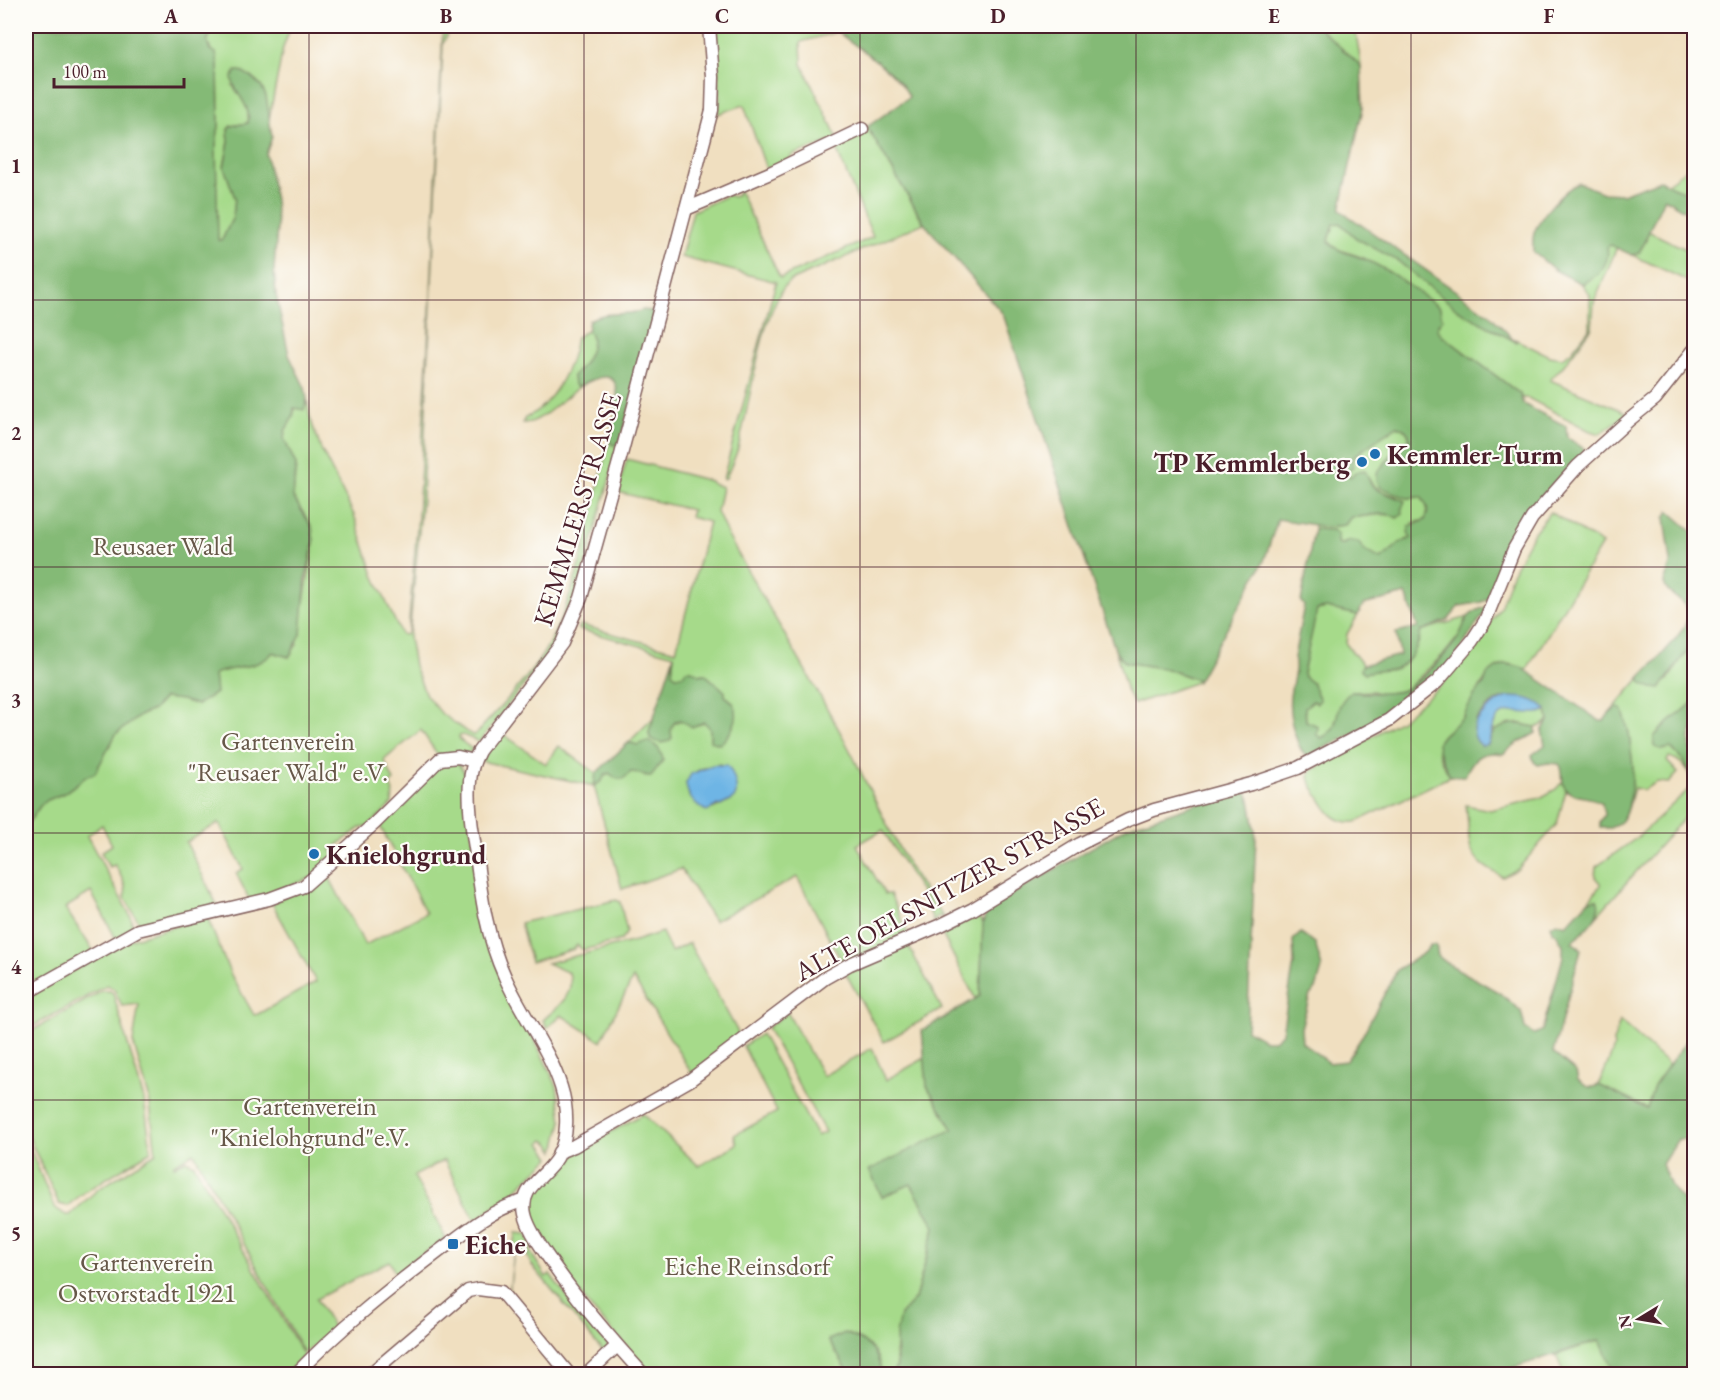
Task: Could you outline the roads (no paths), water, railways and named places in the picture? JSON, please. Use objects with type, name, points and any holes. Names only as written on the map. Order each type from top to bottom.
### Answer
[{"type":"street","name":"KEMMLERSTRASSE","points":[[524,1201],[529,1188],[549,1168],[559,1152],[563,1141],[566,1116],[561,1086],[505,979],[488,928],[471,817],[470,780],[474,761],[486,741],[562,643],[581,598],[712,110],[713,77],[709,26]]},
{"type":"street","points":[[686,209],[770,173],[862,129]]},
{"type":"street","name":"ALTE OELSNITZER STRASSE","points":[[559,1152],[574,1146],[690,1080],[825,978],[850,964],[973,909],[1048,862],[1128,820],[1179,802],[1279,775],[1339,748],[1389,720],[1437,682],[1457,660],[1485,621],[1505,570],[1532,518],[1578,466],[1655,399],[1695,350]]},
{"type":"street","points":[[26,993],[138,930],[269,899],[304,886],[375,823],[440,759],[458,757],[474,761]]},
{"type":"street","points":[[296,1374],[324,1346],[398,1281],[467,1230],[508,1205],[524,1201],[525,1215],[539,1243],[582,1305],[643,1374]]},
{"type":"street","points":[[370,1374],[468,1291],[478,1289],[501,1292],[569,1374]]},
{"type":"street","points":[[588,1374],[617,1346]]},
{"type":"water","points":[[1508,697],[1529,699],[1539,703],[1547,710],[1540,713],[1510,712],[1504,714],[1493,726],[1488,744],[1482,746],[1474,732],[1476,724],[1486,710]]},
{"type":"water","points":[[713,765],[727,765],[736,786],[736,795],[721,806],[718,805],[707,811],[692,800],[686,783],[691,774]]},
{"type":"place","name":"Kemmler-Turm","points":[[1375,454]]},
{"type":"place","name":"TP Kemmlerberg","points":[[1362,462]]},
{"type":"place","name":"Knielohgrund","points":[[314,854]]},
{"type":"place","name":"Eiche","points":[[453,1244]]},
{"type":"park label","name":"Reusaer Wald","points":[[163,545]]},
{"type":"park label","name":"Gartenverein \"Reusaer Wald\" e.V.","points":[[288,756]]},
{"type":"park label","name":"Gartenverein \"Knielohgrund\"e.V.","points":[[310,1120]]},
{"type":"park label","name":"Eiche Reinsdorf","points":[[747,1265]]},
{"type":"park label","name":"Gartenverein Ostvorstadt 1921","points":[[147,1276]]}]
